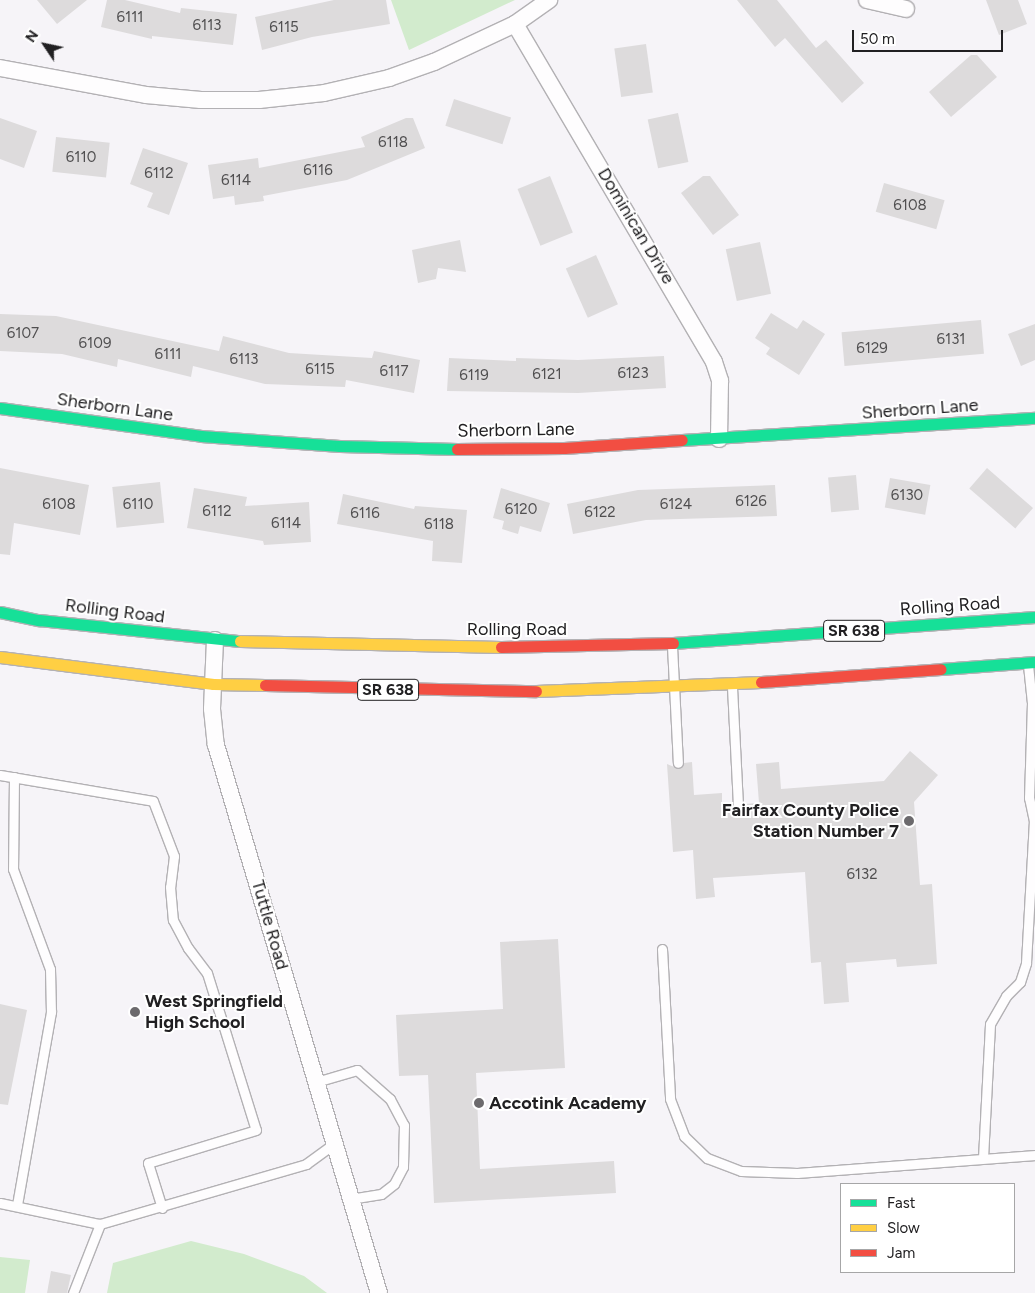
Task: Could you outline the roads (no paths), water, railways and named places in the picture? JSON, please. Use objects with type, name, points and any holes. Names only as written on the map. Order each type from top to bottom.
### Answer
[{"type":"main road","name":"Sherborn Lane","points":[[0,408],[127,428],[340,446],[564,448],[719,440],[1035,418]]},
{"type":"main road","name":"Rolling Road","points":[[0,612],[39,620],[215,640],[568,647],[672,643],[1035,617]]},
{"type":"main road","name":"SR 638","points":[[0,657],[213,684],[563,692],[731,684],[1031,662]]},
{"type":"street","points":[[0,68],[146,95],[201,100],[259,100],[324,93],[389,78],[462,51],[515,24],[549,0]]},
{"type":"street","points":[[867,0],[906,8]]},
{"type":"street","name":"Dominican Drive","points":[[515,24],[714,362],[720,381],[719,440]]},
{"type":"street","name":"Tuttle Road","points":[[215,640],[212,709],[216,745],[379,1293]]},
{"type":"lane","points":[[672,643],[678,763]]},
{"type":"lane","points":[[983,1158],[990,1024],[1006,996],[1020,982],[1026,963],[1034,821],[1029,798],[1032,703],[1031,662]]},
{"type":"lane","points":[[731,684],[738,804]]},
{"type":"lane","points":[[0,775],[153,801],[174,856],[170,887],[173,920],[188,948],[207,973],[256,1130],[148,1163],[162,1208]]},
{"type":"lane","points":[[14,777],[13,869],[50,969],[51,1012],[17,1205]]},
{"type":"lane","points":[[662,949],[670,1099],[684,1136],[707,1158],[741,1171],[797,1173],[1035,1155]]},
{"type":"lane","points":[[316,1082],[356,1070],[390,1099],[404,1125],[403,1167],[394,1184],[381,1194],[351,1199]]},
{"type":"lane","points":[[0,1203],[17,1205],[100,1224],[162,1208],[306,1164],[334,1144]]},
{"type":"lane","points":[[73,1293],[100,1224]]},
{"type":"place","name":"Fairfax County Police Station Number 7","points":[[909,821]]},
{"type":"place","name":"West Springfield High School","points":[[135,1012]]},
{"type":"place","name":"Accotink Academy","points":[[479,1103]]}]
